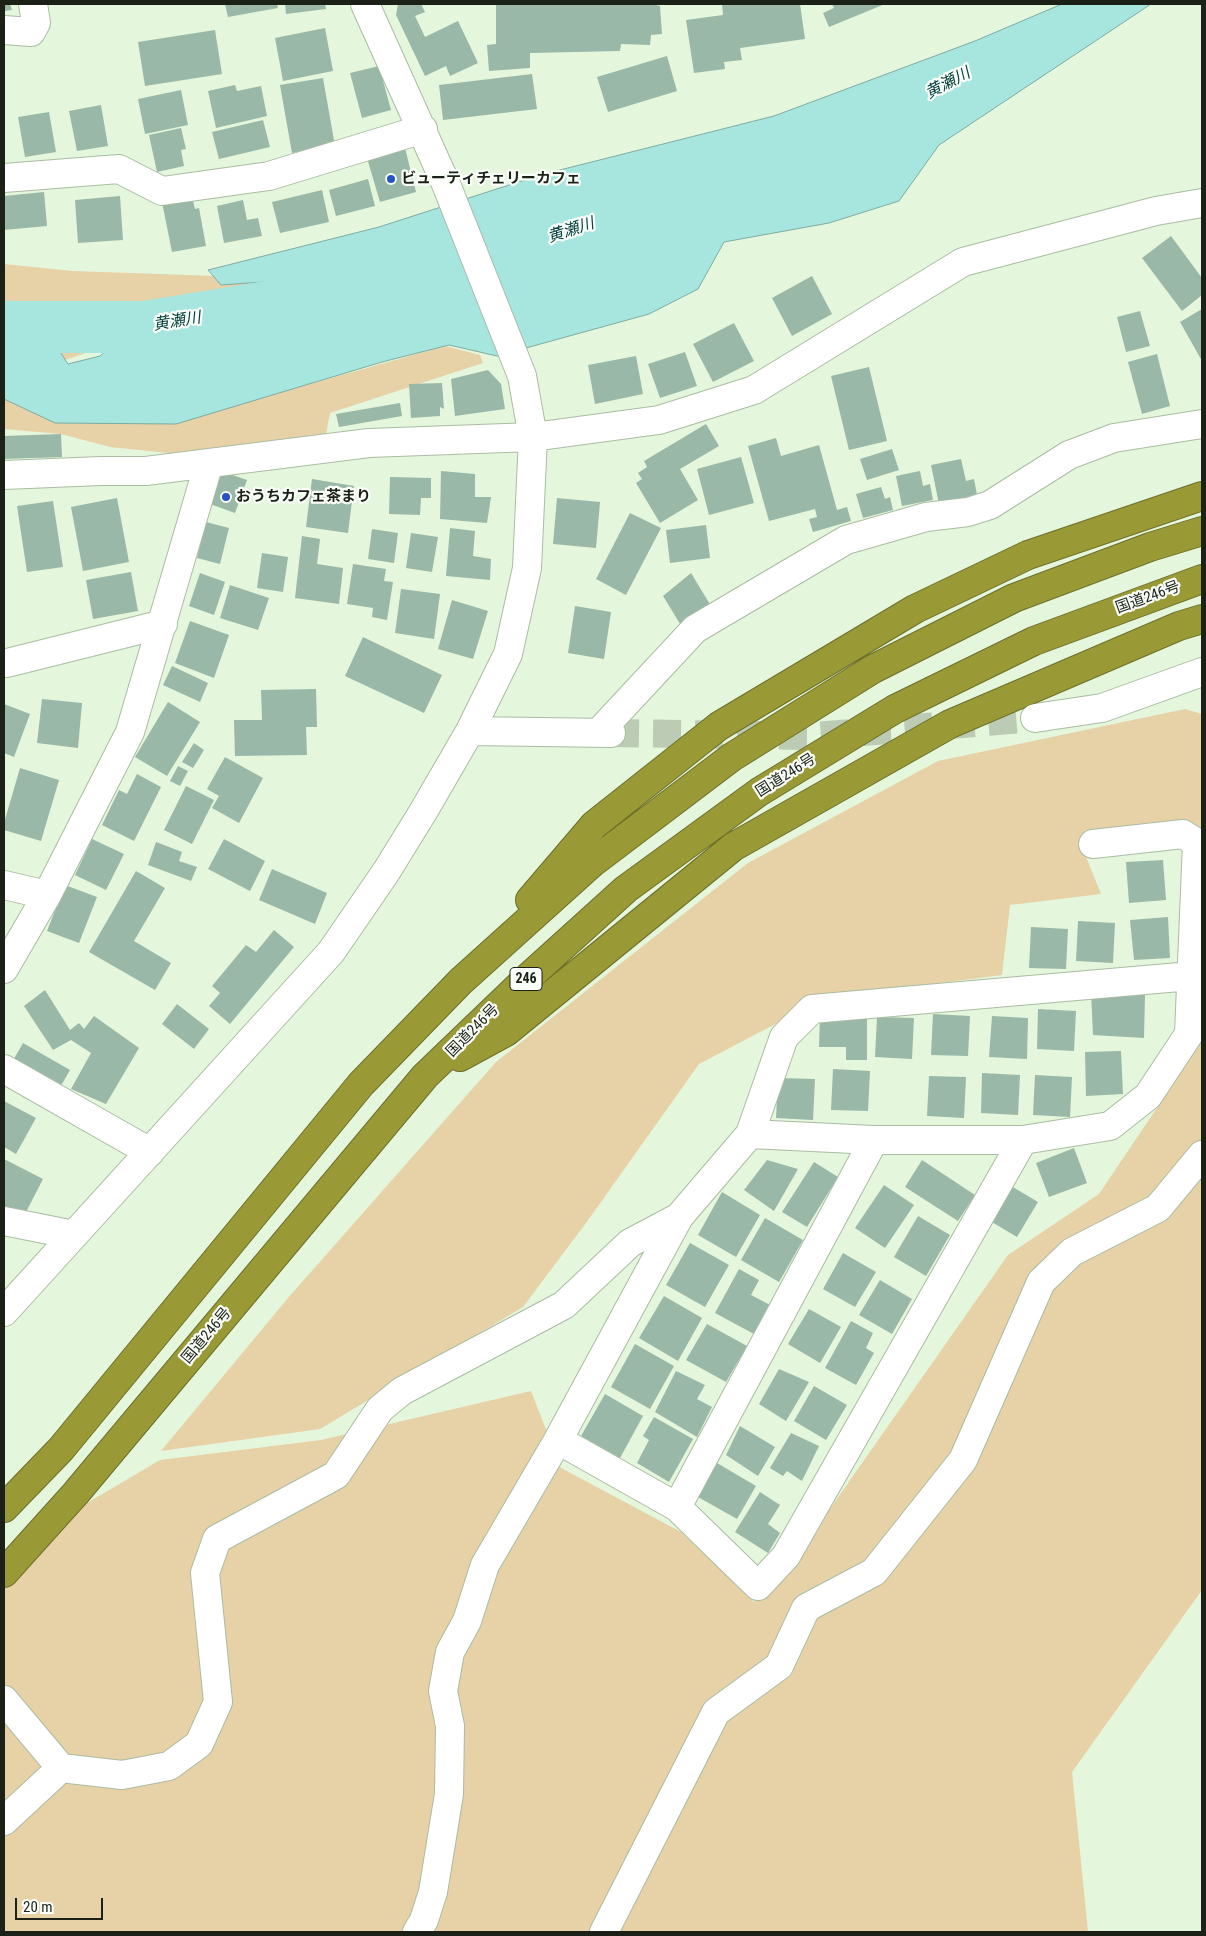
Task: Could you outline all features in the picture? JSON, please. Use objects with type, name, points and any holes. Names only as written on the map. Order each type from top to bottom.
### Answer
[{"type":"highway","points":[[4,1508],[61,1448],[361,1084],[461,980],[594,825],[719,726],[915,609],[1028,555],[1202,496]]},
{"type":"highway","points":[[461,980],[592,863],[732,757],[873,669],[1014,598],[1150,547],[1202,531]]},
{"type":"highway","name":"国道246号","points":[[4,1574],[76,1493],[425,1076],[522,983],[626,889],[759,792],[895,709],[1034,641],[1202,579]]},
{"type":"highway","points":[[429,1074],[506,1032],[732,847],[950,724],[1179,626],[1202,619]]},
{"type":"street","points":[[4,30],[31,32],[36,23],[33,4]]},
{"type":"street","points":[[4,1312],[331,952],[386,872],[470,731],[508,654],[527,568],[533,437],[522,376],[423,129],[365,4]]},
{"type":"street","points":[[4,178],[119,169],[162,190],[269,176],[423,129]]},
{"type":"street","points":[[4,475],[146,471],[369,443],[533,437],[659,420],[754,390],[963,262],[1156,211],[1202,203]]},
{"type":"street","points":[[470,731],[605,732],[695,629],[846,540],[926,517],[968,512],[990,505],[1069,455],[1114,438],[1202,424]]},
{"type":"street","points":[[4,969],[47,895],[130,732],[209,463]]},
{"type":"street","points":[[7,663],[163,624]]},
{"type":"street","points":[[1035,718],[1102,708],[1202,672]]},
{"type":"street","points":[[750,1134],[874,1140],[1023,1140],[1110,1126],[1148,1096],[1189,1034],[1197,843],[1183,834],[1094,844]]},
{"type":"street","points":[[4,885],[47,895]]},
{"type":"street","points":[[417,1932],[424,1920],[433,1892],[450,1794],[450,1726],[443,1690],[450,1652],[466,1621],[485,1564],[558,1440],[680,1217],[750,1134],[784,1037],[812,1009],[1191,976]]},
{"type":"street","points":[[4,1069],[150,1152]]},
{"type":"street","points":[[677,1507],[874,1140]]},
{"type":"street","points":[[558,1440],[677,1507],[758,1586],[786,1556],[1023,1140]]},
{"type":"street","points":[[604,1932],[716,1712],[780,1666],[806,1608],[874,1572],[963,1460],[1041,1282],[1072,1252],[1158,1208],[1202,1155]]},
{"type":"street","points":[[4,1700],[61,1768],[122,1775],[169,1766],[199,1744],[218,1702],[205,1572],[217,1540],[336,1475],[380,1409],[402,1391],[564,1305],[630,1243],[680,1217]]},
{"type":"street","points":[[4,1221],[74,1235]]},
{"type":"street","points":[[4,1821],[61,1768]]},
{"type":"shaded area","points":[[4,264],[72,271],[305,279],[288,297],[201,314],[145,314],[101,348],[65,360],[52,340],[8,303],[4,305]]},
{"type":"shaded area","points":[[445,346],[480,355],[483,363],[330,413],[325,440],[197,456],[110,447],[61,434],[4,429],[4,399],[296,388]]},
{"type":"shaded area","points":[[1185,709],[1202,714],[1202,832],[1084,852],[1101,894],[1010,905],[1002,975],[825,998],[699,1064],[586,1223],[523,1307],[320,1429],[161,1451],[288,1298],[496,1062],[748,863],[938,761]]},
{"type":"shaded area","points":[[1202,1041],[1202,1590],[1072,1772],[1088,1932],[4,1932],[4,1552],[160,1460],[321,1440],[531,1391],[561,1468],[681,1532],[754,1602],[799,1553],[1008,1255],[1099,1194]]},
{"type":"water","points":[[1062,4],[1151,4],[939,145],[899,201],[829,223],[724,242],[698,289],[649,314],[497,356],[449,345],[382,362],[176,424],[55,423],[4,399],[4,307],[44,327],[68,364],[100,356],[141,318],[171,330],[296,307],[305,279],[221,285],[208,270],[379,227],[540,175],[774,116],[975,41]]},
{"type":"building","points":[[4,4],[10,4],[12,10],[4,11]]},
{"type":"building","points":[[225,4],[277,4],[278,8],[228,17]]},
{"type":"building","points":[[285,4],[325,4],[326,9],[286,14]]},
{"type":"building","points":[[398,4],[421,4],[425,12],[415,16],[425,37],[458,21],[478,63],[450,76],[446,66],[425,76],[396,15]]},
{"type":"building","points":[[496,4],[652,4],[660,6],[662,34],[651,35],[650,45],[621,44],[620,51],[530,53],[530,68],[489,71],[487,45],[496,44]]},
{"type":"building","points":[[722,4],[800,4],[805,39],[740,48],[742,60],[724,62],[725,69],[694,73],[686,20],[723,15]]},
{"type":"building","points":[[832,4],[885,4],[829,27],[823,13],[834,8]]},
{"type":"building","points":[[325,28],[333,71],[283,81],[275,38]]},
{"type":"building","points":[[215,30],[222,74],[145,86],[138,42]]},
{"type":"building","points":[[667,56],[677,91],[608,112],[597,77]]},
{"type":"building","points":[[379,66],[391,110],[362,118],[350,73]]},
{"type":"building","points":[[532,74],[537,109],[443,120],[439,85]]},
{"type":"building","points":[[323,78],[335,146],[292,153],[280,85]]},
{"type":"building","points":[[235,85],[237,91],[261,86],[267,116],[216,128],[208,91]]},
{"type":"building","points":[[181,90],[188,125],[145,134],[138,99]]},
{"type":"building","points":[[101,105],[108,146],[77,151],[69,111]]},
{"type":"building","points":[[49,112],[56,152],[25,157],[18,117]]},
{"type":"building","points":[[263,120],[270,147],[219,159],[212,132]]},
{"type":"building","points":[[181,128],[186,149],[181,150],[184,166],[157,172],[149,135]]},
{"type":"building","points":[[405,148],[416,192],[380,202],[367,158]]},
{"type":"building","points":[[368,179],[375,206],[336,216],[329,190]]},
{"type":"building","points":[[322,190],[329,222],[280,233],[272,202]]},
{"type":"building","points":[[44,192],[47,226],[4,230],[4,196]]},
{"type":"building","points":[[120,196],[123,240],[78,243],[75,200]]},
{"type":"building","points":[[192,197],[195,209],[199,208],[206,246],[172,252],[162,202]]},
{"type":"building","points":[[243,200],[247,220],[258,218],[262,236],[224,243],[217,206]]},
{"type":"building","points":[[1171,236],[1202,278],[1202,295],[1182,311],[1142,258]]},
{"type":"building","points":[[812,276],[832,314],[792,336],[772,298]]},
{"type":"building","points":[[1202,309],[1202,361],[1180,322]]},
{"type":"building","points":[[1140,311],[1150,346],[1126,352],[1117,317]]},
{"type":"building","points":[[734,323],[754,361],[713,382],[693,344]]},
{"type":"building","points":[[685,352],[697,386],[660,398],[648,364]]},
{"type":"building","points":[[1157,354],[1170,406],[1142,414],[1128,362]]},
{"type":"building","points":[[636,356],[643,394],[595,404],[588,365]]},
{"type":"building","points":[[869,367],[887,441],[849,450],[831,376]]},
{"type":"building","points":[[488,370],[501,384],[505,409],[455,416],[451,379]]},
{"type":"building","points":[[442,383],[444,409],[440,407],[440,416],[411,418],[409,384]]},
{"type":"building","points":[[400,403],[402,416],[339,427],[336,414]]},
{"type":"building","points":[[706,424],[719,446],[680,469],[698,500],[660,523],[636,483],[642,479],[638,473],[647,467],[644,461]]},
{"type":"building","points":[[61,434],[62,457],[4,459],[4,436]]},
{"type":"building","points":[[776,438],[781,456],[819,445],[837,510],[847,507],[851,521],[813,532],[809,519],[817,517],[815,509],[769,521],[748,446]]},
{"type":"building","points":[[892,449],[899,470],[867,480],[860,459]]},
{"type":"building","points":[[741,457],[754,503],[709,515],[697,469]]},
{"type":"building","points":[[961,459],[966,481],[974,479],[977,495],[939,504],[931,465]]},
{"type":"building","points":[[221,471],[247,480],[235,513],[210,504]]},
{"type":"building","points":[[441,471],[475,474],[475,497],[491,497],[487,523],[440,519]]},
{"type":"building","points":[[920,471],[923,486],[930,484],[933,500],[902,506],[896,476]]},
{"type":"building","points":[[390,477],[431,478],[431,498],[421,498],[420,515],[389,514]]},
{"type":"building","points":[[312,479],[354,486],[348,533],[306,527]]},
{"type":"building","points":[[881,487],[885,499],[890,497],[893,510],[863,518],[856,494]]},
{"type":"building","points":[[117,498],[129,562],[83,571],[71,507]]},
{"type":"building","points":[[557,498],[600,502],[596,548],[553,544]]},
{"type":"building","points":[[53,501],[63,567],[27,572],[17,506]]},
{"type":"building","points":[[630,513],[661,528],[626,595],[596,579]]},
{"type":"building","points":[[206,522],[229,528],[220,564],[197,558]]},
{"type":"building","points":[[706,525],[710,558],[670,563],[666,530]]},
{"type":"building","points":[[450,528],[475,531],[473,556],[491,559],[490,580],[446,576]]},
{"type":"building","points":[[372,529],[398,533],[394,563],[368,559]]},
{"type":"building","points":[[411,533],[438,537],[432,572],[406,568]]},
{"type":"building","points":[[302,536],[320,539],[317,564],[343,568],[339,604],[295,598]]},
{"type":"building","points":[[262,553],[288,557],[283,592],[257,588]]},
{"type":"building","points":[[353,564],[386,569],[384,581],[393,582],[387,620],[372,617],[373,608],[347,604]]},
{"type":"building","points":[[131,572],[138,611],[93,619],[86,580]]},
{"type":"building","points":[[200,573],[225,582],[214,615],[189,606]]},
{"type":"building","points":[[691,573],[711,606],[682,627],[663,596]]},
{"type":"building","points":[[230,585],[269,598],[258,630],[220,618]]},
{"type":"building","points":[[401,589],[440,594],[434,639],[395,633]]},
{"type":"building","points":[[452,600],[488,611],[473,659],[438,649]]},
{"type":"building","points":[[575,606],[611,612],[604,659],[568,653]]},
{"type":"building","points":[[190,621],[229,635],[214,678],[175,663]]},
{"type":"building","points":[[363,637],[442,675],[424,713],[345,676]]},
{"type":"building","points":[[172,666],[208,683],[200,702],[163,685]]},
{"type":"building","points":[[316,689],[317,727],[306,727],[307,755],[235,756],[234,720],[262,720],[261,690]]},
{"type":"building","points":[[42,699],[82,703],[78,748],[37,743]]},
{"type":"building","points":[[168,702],[200,722],[167,776],[135,757]]},
{"type":"building","points":[[4,704],[30,714],[14,757],[4,753]]},
{"type":"building","points":[[194,743],[204,750],[193,768],[182,762]]},
{"type":"building","points":[[225,757],[263,778],[239,823],[212,808],[219,796],[207,789]]},
{"type":"building","points":[[178,766],[188,771],[180,786],[170,781]]},
{"type":"building","points":[[20,768],[59,780],[41,841],[4,830],[4,823]]},
{"type":"building","points":[[137,774],[161,787],[134,841],[102,825],[119,790],[127,794]]},
{"type":"building","points":[[186,786],[214,800],[192,844],[164,830]]},
{"type":"building","points":[[92,839],[124,854],[106,890],[75,875]]},
{"type":"building","points":[[224,839],[265,861],[250,891],[208,869]]},
{"type":"building","points":[[156,842],[182,852],[179,861],[197,867],[191,881],[148,865]]},
{"type":"building","points":[[1163,860],[1166,900],[1129,903],[1126,862]]},
{"type":"building","points":[[272,869],[327,893],[315,924],[259,900]]},
{"type":"building","points":[[136,871],[165,888],[134,941],[171,963],[155,990],[89,952]]},
{"type":"building","points":[[65,885],[97,897],[79,943],[47,931]]},
{"type":"building","points":[[1168,917],[1170,958],[1134,960],[1130,920]]},
{"type":"building","points":[[1078,921],[1115,923],[1113,963],[1076,961]]},
{"type":"building","points":[[1031,927],[1068,929],[1066,969],[1029,968]]},
{"type":"building","points":[[274,930],[294,947],[230,1024],[209,1006],[220,993],[212,986],[246,945],[256,952]]},
{"type":"building","points":[[45,990],[70,1030],[79,1023],[84,1029],[94,1016],[139,1048],[106,1104],[71,1089],[91,1053],[71,1040],[53,1050],[24,1006]]},
{"type":"building","points":[[1091,992],[1145,995],[1144,1038],[1093,1035]]},
{"type":"building","points":[[177,1004],[209,1029],[194,1049],[162,1024]]},
{"type":"building","points":[[1038,1009],[1076,1011],[1074,1051],[1037,1049]]},
{"type":"building","points":[[933,1014],[970,1016],[968,1056],[931,1055]]},
{"type":"building","points":[[820,1016],[867,1016],[867,1060],[846,1060],[846,1047],[819,1047]]},
{"type":"building","points":[[992,1016],[1028,1018],[1027,1059],[989,1057]]},
{"type":"building","points":[[877,1017],[914,1018],[912,1059],[875,1057]]},
{"type":"building","points":[[23,1043],[70,1070],[58,1091],[11,1064]]},
{"type":"building","points":[[1121,1051],[1123,1094],[1086,1096],[1085,1052]]},
{"type":"building","points":[[833,1069],[870,1071],[868,1111],[831,1110]]},
{"type":"building","points":[[982,1073],[1020,1075],[1018,1115],[981,1113]]},
{"type":"building","points":[[1035,1075],[1072,1077],[1070,1117],[1033,1115]]},
{"type":"building","points":[[929,1076],[966,1077],[964,1118],[927,1116]]},
{"type":"building","points":[[778,1078],[815,1079],[813,1120],[776,1118]]},
{"type":"building","points":[[4,1101],[36,1118],[16,1154],[4,1147]]},
{"type":"building","points":[[1074,1148],[1087,1183],[1049,1197],[1036,1163]]},
{"type":"building","points":[[4,1159],[43,1179],[24,1216],[4,1206]]},
{"type":"building","points":[[767,1160],[798,1169],[774,1211],[744,1190]]},
{"type":"building","points":[[922,1160],[975,1195],[958,1221],[905,1187]]},
{"type":"building","points":[[814,1162],[838,1177],[807,1227],[782,1212]]},
{"type":"building","points":[[1006,1183],[1038,1202],[1017,1237],[985,1218]]},
{"type":"building","points":[[884,1185],[914,1205],[885,1248],[855,1228]]},
{"type":"building","points":[[722,1192],[760,1215],[736,1257],[698,1235]]},
{"type":"building","points":[[918,1216],[950,1235],[926,1276],[894,1257]]},
{"type":"building","points":[[765,1218],[803,1240],[779,1282],[741,1260]]},
{"type":"building","points":[[690,1243],[729,1265],[705,1307],[666,1285]]},
{"type":"building","points":[[843,1253],[876,1272],[855,1307],[823,1289]]},
{"type":"building","points":[[739,1269],[759,1280],[751,1295],[770,1305],[754,1334],[715,1313]]},
{"type":"building","points":[[880,1280],[912,1299],[892,1334],[859,1315]]},
{"type":"building","points":[[664,1296],[702,1318],[678,1361],[639,1338]]},
{"type":"building","points":[[809,1309],[841,1327],[820,1363],[788,1344]]},
{"type":"building","points":[[851,1321],[873,1333],[866,1348],[874,1353],[856,1385],[825,1368]]},
{"type":"building","points":[[707,1324],[747,1346],[726,1382],[686,1360]]},
{"type":"building","points":[[635,1344],[674,1366],[650,1409],[611,1387]]},
{"type":"building","points":[[779,1369],[809,1382],[786,1421],[759,1404]]},
{"type":"building","points":[[676,1371],[705,1385],[697,1399],[712,1407],[697,1437],[655,1412]]},
{"type":"building","points":[[814,1386],[847,1405],[826,1440],[794,1421]]},
{"type":"building","points":[[605,1394],[643,1416],[620,1458],[581,1436]]},
{"type":"building","points":[[654,1417],[693,1439],[669,1482],[637,1463],[649,1440],[643,1436]]},
{"type":"building","points":[[740,1426],[775,1447],[758,1476],[726,1455]]},
{"type":"building","points":[[791,1433],[819,1446],[802,1481],[787,1471],[783,1476],[770,1468]]},
{"type":"building","points":[[717,1463],[756,1486],[737,1519],[698,1497]]},
{"type":"building","points":[[760,1492],[780,1505],[768,1524],[780,1533],[768,1553],[735,1532]]},
{"type":"waterway","name":"黄瀬川","points":[[4,327],[145,327],[335,296],[369,288]]},
{"type":"tunnel","points":[[611,733],[814,736],[1035,718]]},
{"type":"place","name":"ビューティチェリーカフェ","points":[[391,179]]},
{"type":"place","name":"おうちカフェ茶まり","points":[[226,497]]}]
